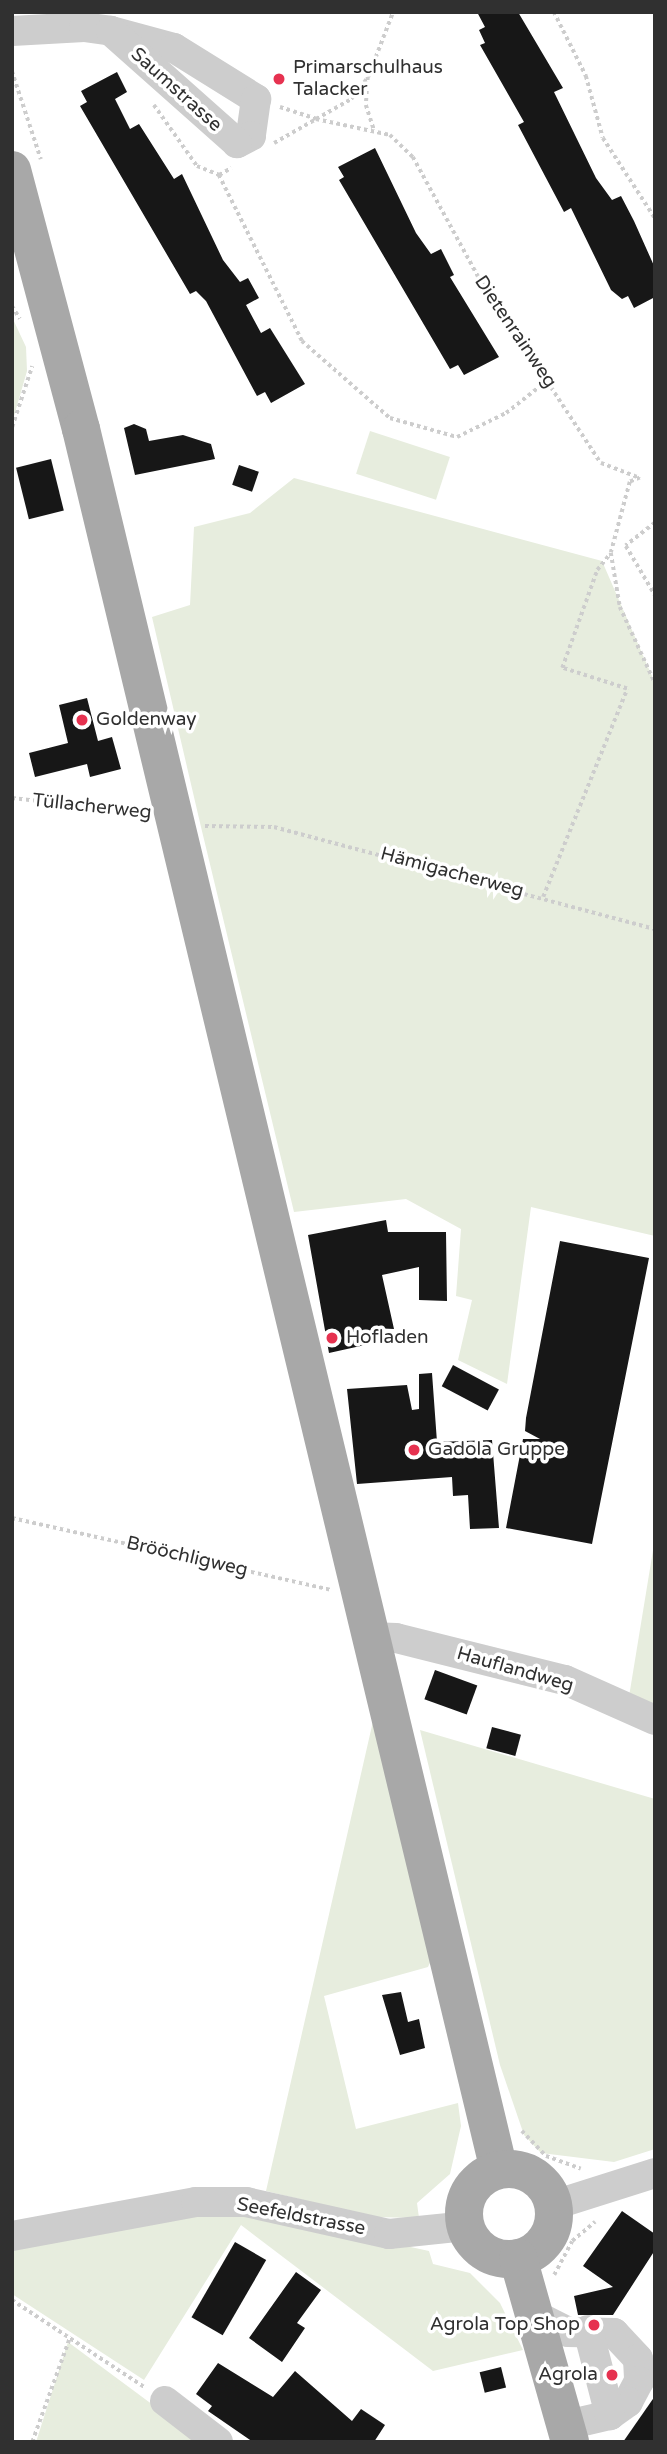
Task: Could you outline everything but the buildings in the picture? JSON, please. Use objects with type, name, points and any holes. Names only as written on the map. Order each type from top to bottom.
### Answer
[{"type":"main road","points":[[12,170],[175,821],[499,2170]]},
{"type":"main road","points":[[499,2170],[528,2172],[554,2204],[551,2233],[518,2258],[491,2256],[466,2226],[467,2197],[499,2170]]},
{"type":"main road","points":[[518,2258],[568,2433]]},
{"type":"street","name":"Saumstrasse","points":[[12,31],[45,26],[111,31],[201,60],[256,99],[258,121],[251,136],[237,143],[111,31]]},
{"type":"street","name":"Hauflandweg","points":[[371,1637],[396,1638],[565,1680],[655,1720]]},
{"type":"street","points":[[554,2204],[655,2173]]},
{"type":"street","name":"Seefeldstrasse","points":[[12,2236],[196,2202],[246,2202],[389,2234],[466,2226]]},
{"type":"street","points":[[533,2314],[568,2332],[588,2330],[625,2339],[638,2359],[635,2393],[610,2415],[568,2433]]},
{"type":"street","points":[[588,2330],[610,2415]]},
{"type":"street","points":[[165,2401],[218,2442]]},
{"type":"path","points":[[262,150],[351,99],[368,77],[393,12]]},
{"type":"path","points":[[554,12],[586,76],[603,138],[655,218]]},
{"type":"path","points":[[368,77],[366,105],[374,130]]},
{"type":"path","points":[[146,92],[197,166],[219,175],[302,341],[390,418],[457,437],[506,413],[548,380]]},
{"type":"path","name":"Dietenrainweg","points":[[256,99],[316,119],[374,130],[413,157],[478,276],[601,463],[640,478],[630,482],[611,553],[620,607],[655,683]]},
{"type":"path","points":[[219,175],[240,163]]},
{"type":"path","points":[[12,306],[26,331]]},
{"type":"path","points":[[12,427],[32,355]]},
{"type":"path","points":[[655,523],[626,546],[655,595]]},
{"type":"path","points":[[543,897],[627,690],[562,668],[597,570],[611,553]]},
{"type":"path","name":"Tüllacherweg","points":[[12,799],[175,821],[248,824]]},
{"type":"path","name":"Hämigacherweg","points":[[248,824],[543,897],[655,929]]},
{"type":"path","name":"Brööchligweg","points":[[12,1518],[361,1597]]},
{"type":"path","points":[[12,2300],[165,2401]]},
{"type":"path","points":[[32,2442],[70,2337]]},
{"type":"green space","points":[[12,317],[26,347],[27,371],[12,423]]},
{"type":"green space","points":[[370,431],[450,457],[436,500],[356,474]]},
{"type":"green space","points":[[294,478],[602,561],[655,683],[655,1236],[531,1207],[507,1384],[458,1360],[472,1300],[456,1296],[461,1229],[406,1199],[294,1212],[201,827],[152,617],[190,605],[194,527],[250,513]]},
{"type":"green space","points":[[655,1538],[655,1728],[625,1721]]},
{"type":"green space","points":[[376,1708],[436,1950],[428,1967],[324,1996],[356,2129],[458,2103],[461,2126],[450,2174],[417,2203],[419,2218],[373,2217],[266,2191]]},
{"type":"green space","points":[[420,1730],[655,1799],[655,2149],[614,2162],[541,2153],[524,2135],[500,2065]]},
{"type":"green space","points":[[204,2211],[273,2217],[429,2251],[433,2264],[470,2273],[500,2303],[523,2350],[433,2371],[241,2225],[144,2380],[12,2294],[12,2246]]},
{"type":"green space","points":[[68,2342],[203,2442],[36,2442]]},
{"type":"place","name":"Primarschulhaus Talacker","points":[[279,79]]},
{"type":"place","name":"Goldenway","points":[[82,720]]},
{"type":"place","name":"Hofladen","points":[[332,1338]]},
{"type":"place","name":"Gadola Gruppe","points":[[414,1450]]},
{"type":"place","name":"Agrola Top Shop","points":[[594,2325]]},
{"type":"place","name":"Agrola","points":[[612,2375]]}]
